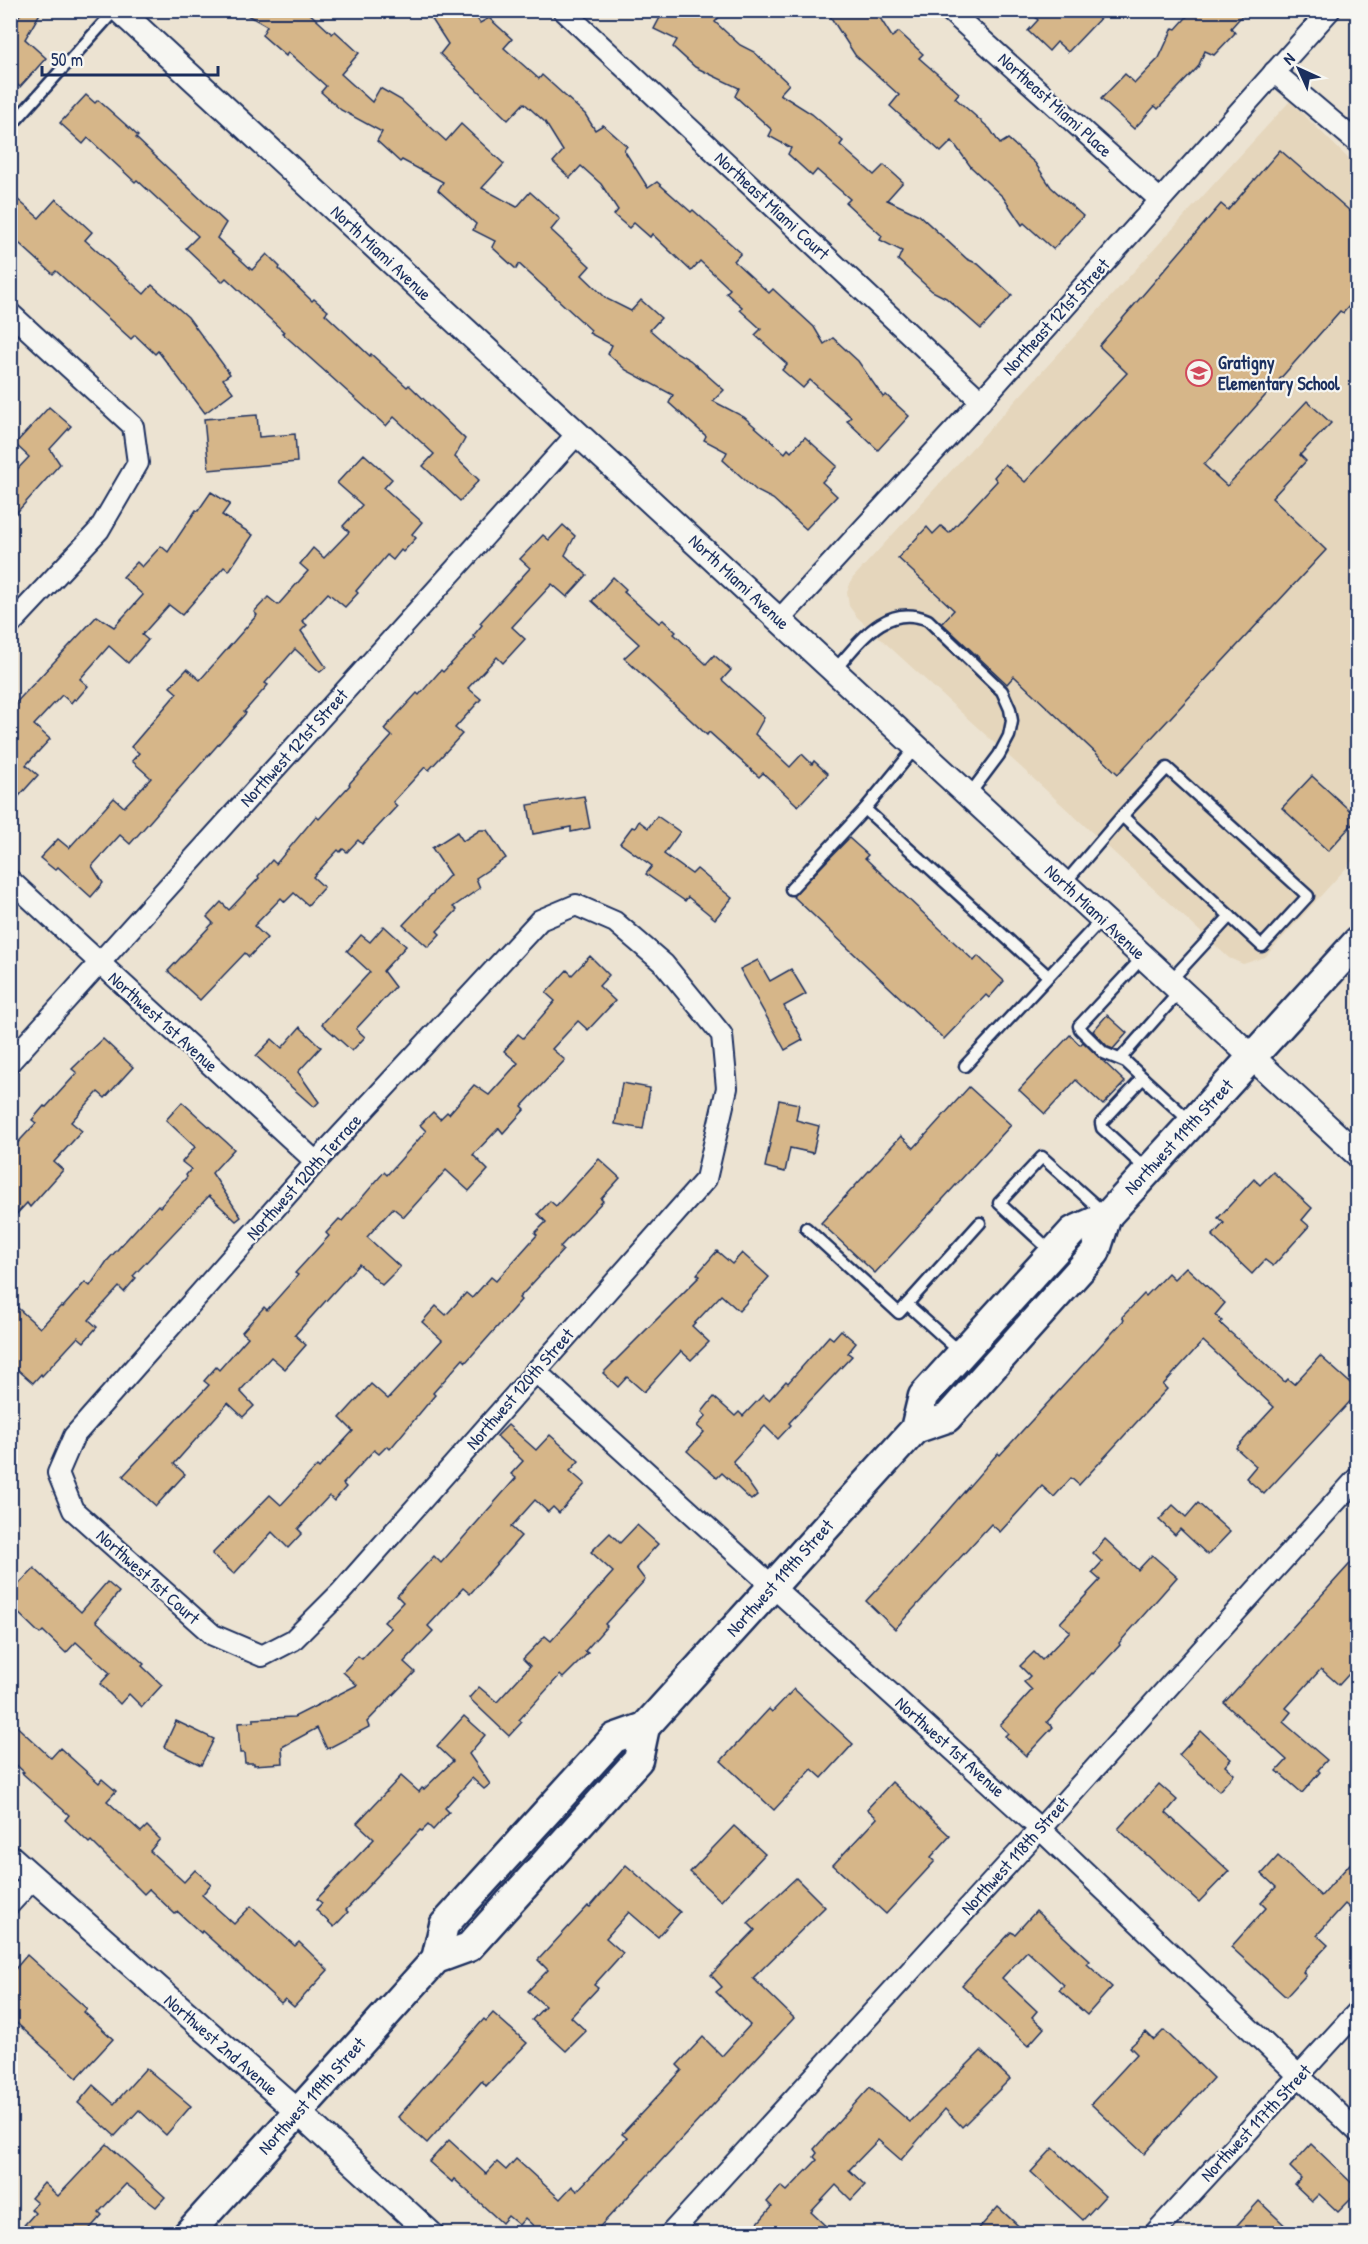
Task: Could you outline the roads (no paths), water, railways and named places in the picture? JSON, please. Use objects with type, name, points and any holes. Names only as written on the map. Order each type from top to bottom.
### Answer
[{"type":"main road","name":"Northwest 119th Street","points":[[188,2234],[436,1959],[444,1925],[614,1738],[645,1727],[915,1429],[923,1396],[1073,1231],[1107,1216],[1358,942]]},
{"type":"main road","name":"Northwest 119th Street","points":[[915,1429],[947,1418],[1095,1253],[1107,1216]]},
{"type":"street","name":"North Miami Avenue","points":[[117,10],[1358,1155]]},
{"type":"street","name":"Northeast Miami Court","points":[[563,10],[981,401]]},
{"type":"street","name":"Northeast 121st Street","points":[[779,620],[981,401],[1330,10]]},
{"type":"street","name":"Northeast Miami Place","points":[[959,14],[1160,200]]},
{"type":"street","points":[[1274,72],[1358,143]]},
{"type":"street","points":[[10,313],[133,426],[138,463],[99,530],[10,625]]},
{"type":"street","name":"Northwest 121st Street","points":[[10,1062],[577,434]]},
{"type":"street","name":"Northwest 1st Avenue","points":[[10,880],[316,1162]]},
{"type":"street","name":"Northwest 120th Street","points":[[262,1656],[293,1640],[340,1593],[706,1179],[728,1088],[722,1035],[664,964],[615,922],[576,905]]},
{"type":"street","name":"Northwest 120th Terrace","points":[[58,1473],[74,1436],[316,1162],[540,920],[576,905]]},
{"type":"street","name":"Northwest 1st Avenue","points":[[535,1371],[1040,1829],[1358,2132]]},
{"type":"street","name":"Northwest 1st Court","points":[[58,1473],[72,1510],[213,1635],[262,1656]]},
{"type":"street","name":"Northwest 118th Street","points":[[670,2234],[1358,1477]]},
{"type":"street","name":"Northwest 2nd Avenue","points":[[10,1857],[298,2112],[431,2234]]},
{"type":"street","points":[[10,1905],[33,1879]]},
{"type":"street","name":"Northwest 117th Street","points":[[1154,2234],[1358,2011]]},
{"type":"lane","points":[[10,127],[117,10]]},
{"type":"lane","points":[[834,671],[881,623],[898,615],[915,615],[928,620],[1002,691],[1010,709],[1012,721],[1009,736],[999,755],[969,795]]},
{"type":"lane","points":[[791,889],[865,809],[916,747]]},
{"type":"lane","points":[[1064,884],[1122,816],[1167,768],[1308,896],[1262,946],[1122,816]]},
{"type":"lane","points":[[865,809],[1048,976]]},
{"type":"lane","points":[[1120,1059],[1230,916]]},
{"type":"lane","points":[[965,1066],[1102,919]]},
{"type":"lane","points":[[1143,957],[1079,1026],[1104,1053],[1126,1062],[1192,1123]]},
{"type":"lane","points":[[1143,1078],[1101,1123],[1102,1128],[1148,1171]]},
{"type":"lane","points":[[1053,1253],[999,1203],[1042,1157],[1107,1216]]},
{"type":"lane","points":[[806,1228],[899,1313],[980,1223]]},
{"type":"lane","points":[[907,1304],[962,1354]]},
{"type":"place","name":"Gratigny Elementary School","points":[[1199,373]]}]
